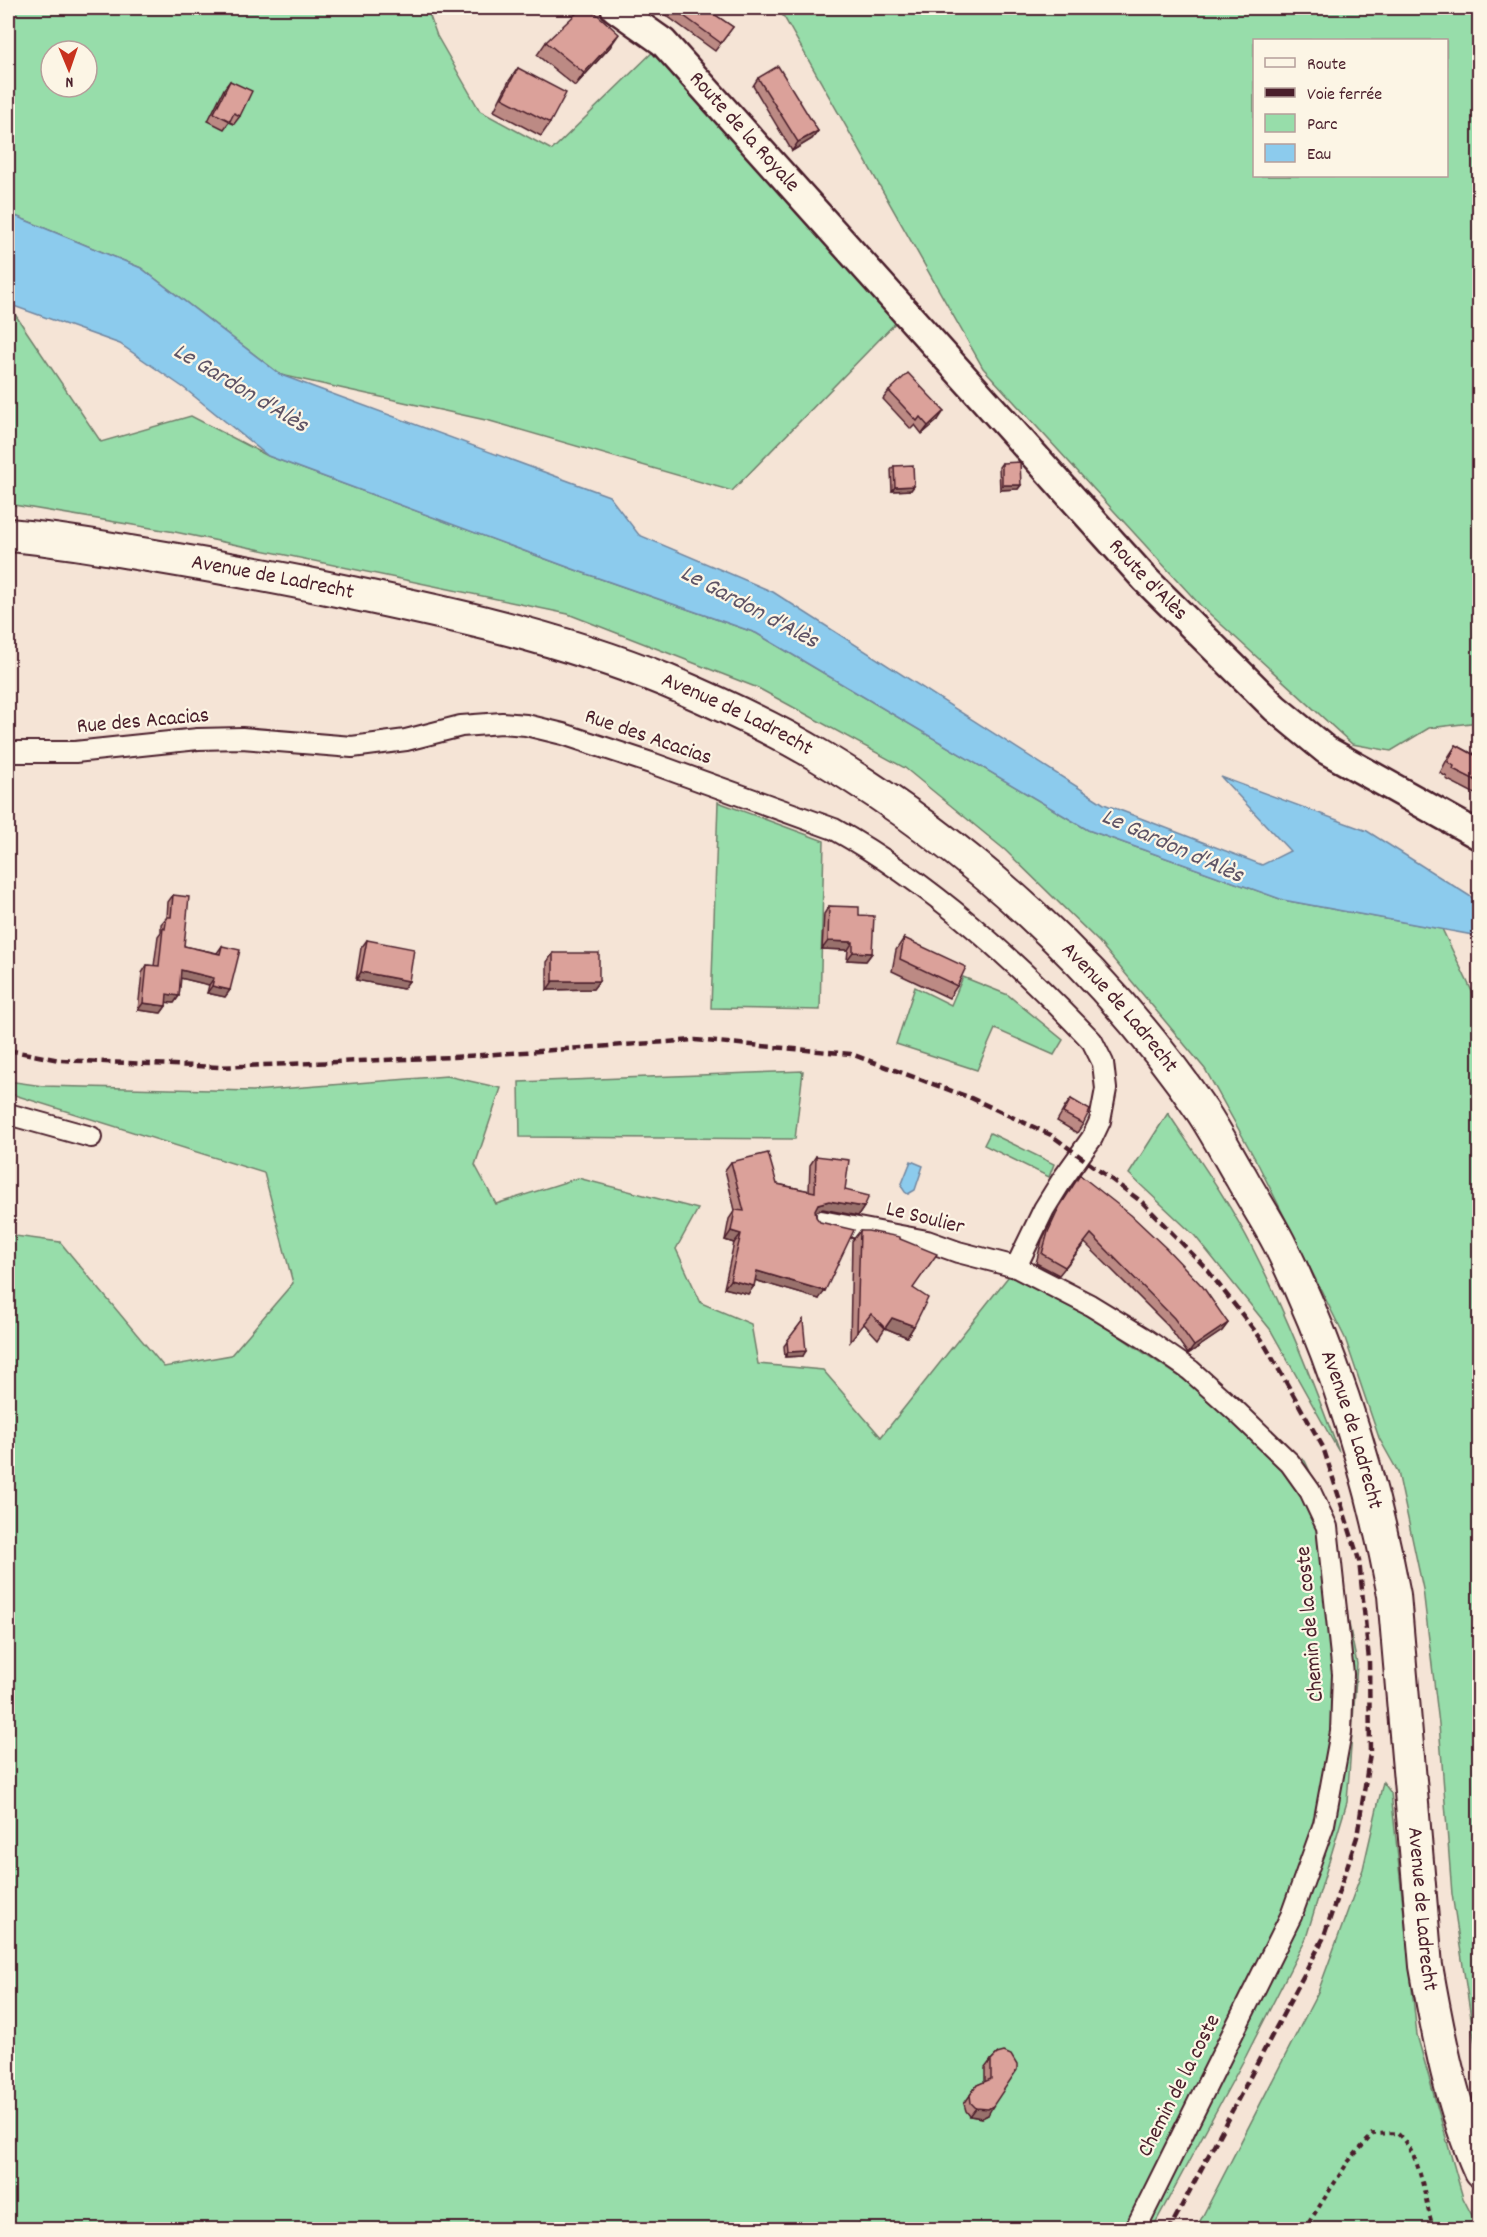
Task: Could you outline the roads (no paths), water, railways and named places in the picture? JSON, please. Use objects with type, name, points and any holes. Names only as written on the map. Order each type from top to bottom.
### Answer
[{"type":"main road","name":"Route de la Royale","points":[[615,8],[663,42],[865,266]]},
{"type":"main road","name":"Route d'Alès","points":[[865,266],[1146,580],[1275,708],[1326,750],[1479,836]]},
{"type":"main road","name":"Avenue de Ladrecht","points":[[8,535],[40,537],[162,557],[373,598],[532,635],[600,656],[665,681],[727,708],[819,755],[915,820],[978,868],[1030,914],[1130,1014],[1203,1113],[1278,1241],[1330,1360],[1368,1477],[1383,1536],[1394,1595],[1426,1966],[1451,2085],[1479,2172]]},
{"type":"street","name":"Rue des Acacias","points":[[8,752],[75,752],[198,739],[231,738],[352,747],[406,740],[461,726],[502,723],[526,725],[593,744],[834,829],[861,844],[922,887],[981,934],[1092,1041],[1103,1064],[1106,1089],[1100,1121],[1092,1138],[1044,1209],[1016,1267]]},
{"type":"street","points":[[8,1114],[91,1137]]},
{"type":"street","name":"Le Soulier","points":[[821,1221],[927,1241],[958,1252],[1016,1267]]},
{"type":"street","name":"Chemin de la coste","points":[[1016,1267],[1090,1305],[1153,1344],[1197,1377],[1282,1456],[1310,1491],[1327,1527],[1343,1674],[1341,1732],[1324,1824],[1291,1916],[1135,2229]]},
{"type":"water","name":"Le Gardon d'Alès","points":[[8,213],[141,268],[281,375],[609,496],[639,535],[773,592],[1104,804],[1262,865],[1290,851],[1221,777],[1367,831],[1479,902],[1479,938],[1283,900],[1088,830],[756,633],[581,572],[268,456],[184,388],[120,344],[8,304]]},
{"type":"water","points":[[911,1161],[923,1166],[915,1190],[908,1194],[901,1186]]},
{"type":"railway","points":[[8,1050],[59,1060],[219,1067],[453,1057],[695,1040],[851,1054],[971,1098],[1051,1135],[1142,1202],[1205,1267],[1262,1340],[1323,1447],[1359,1560],[1369,1660],[1370,1753],[1357,1837],[1323,1939],[1169,2230]]}]
